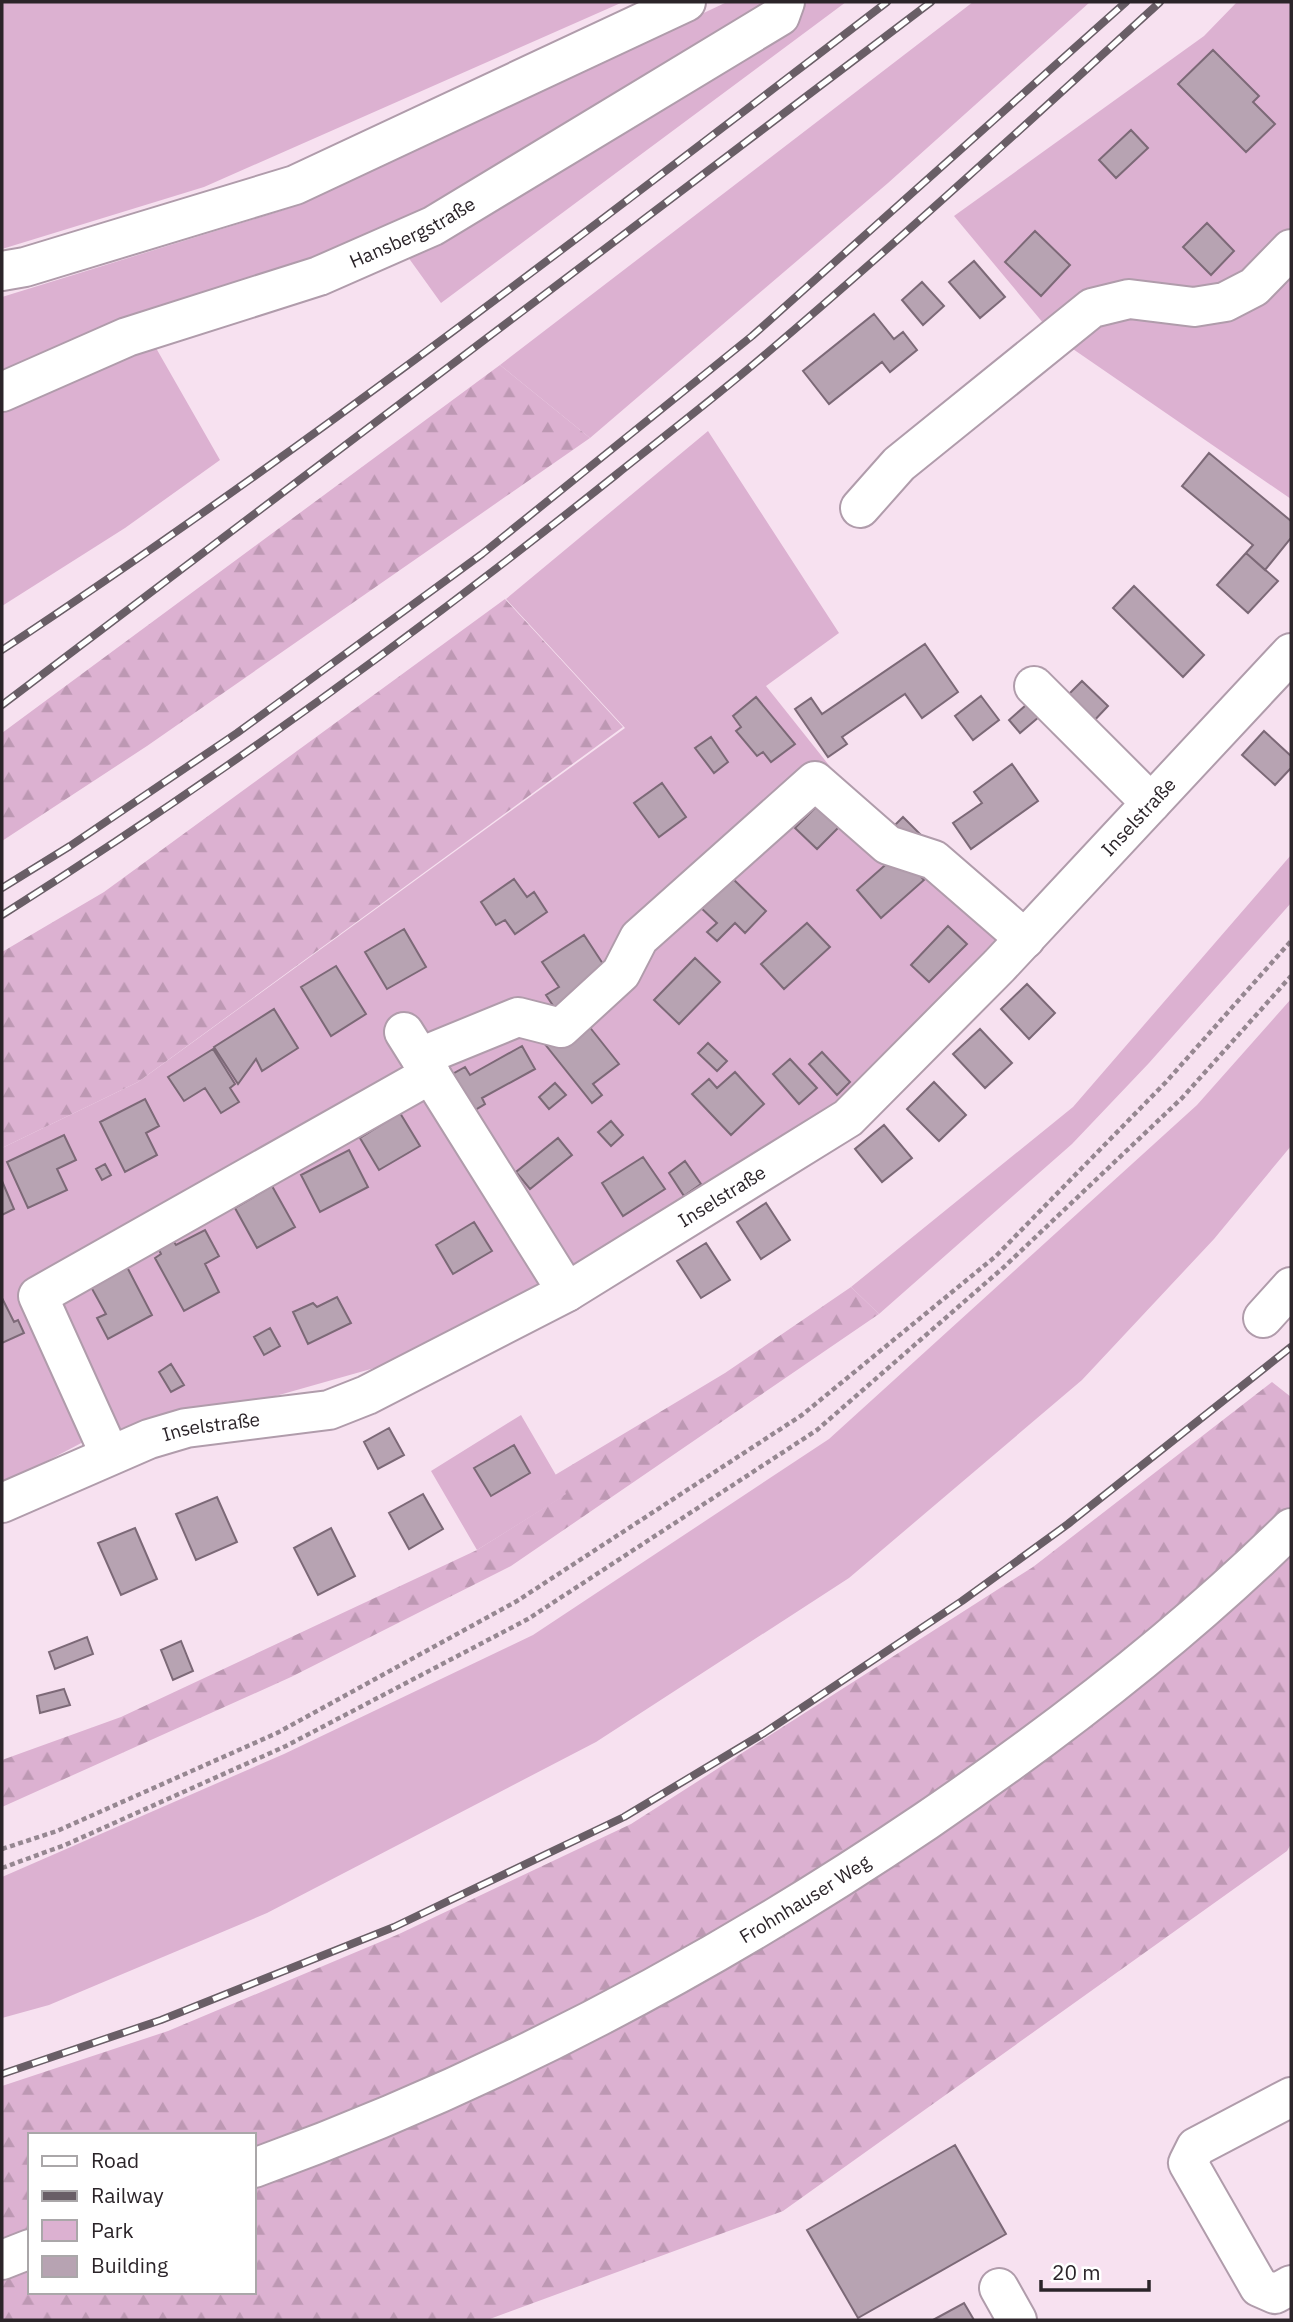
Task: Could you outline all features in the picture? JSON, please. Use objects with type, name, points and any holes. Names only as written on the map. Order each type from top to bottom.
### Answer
[{"type":"street","points":[[2,271],[25,267],[295,184],[686,2]]},
{"type":"street","name":"Hansbergstraße","points":[[2,392],[127,337],[319,276],[433,226],[780,16],[785,2]]},
{"type":"street","points":[[860,508],[899,464],[1092,308],[1129,299],[1194,307],[1225,302],[1254,287],[1291,249]]},
{"type":"street","name":"Inselstraße","points":[[2,1503],[149,1439],[186,1429],[329,1410],[367,1395],[567,1292],[848,1118],[1025,939],[1291,653]]},
{"type":"street","points":[[1034,686],[1152,803]]},
{"type":"street","points":[[110,1455],[38,1297],[418,1054],[518,1017],[562,1028],[621,973],[639,938],[815,781],[888,845],[934,860],[1025,939]]},
{"type":"street","points":[[418,1054],[567,1292]]},
{"type":"street","points":[[1263,1318],[1291,1287]]},
{"type":"street","name":"Frohnhauser Weg","points":[[256,2167],[405,2109],[517,2059],[601,2017],[767,1924],[978,1785],[1080,1710],[1180,1631],[1237,1581],[1291,1528]]},
{"type":"street","points":[[1291,2097],[1196,2147],[1188,2163],[1259,2287],[1275,2294],[1291,2285]]},
{"type":"street","points":[[2,2260],[28,2250]]},
{"type":"path","points":[[2,1849],[57,1830],[277,1733],[517,1601],[802,1415],[996,1256],[1166,1082],[1291,941]]},
{"type":"path","points":[[2,1868],[65,1845],[286,1746],[528,1619],[817,1430],[1004,1267],[1182,1098],[1291,975]]},
{"type":"green space","points":[[2,2],[623,2],[204,187],[2,249]]},
{"type":"green space","points":[[727,2],[846,2],[441,303],[390,232],[2,374],[2,297],[290,208]]},
{"type":"green space","points":[[973,2],[1090,2],[888,183],[590,438],[500,365]]},
{"type":"green space","points":[[1237,2],[1291,2],[1291,499],[1054,336],[954,216],[1204,36]]},
{"type":"green space","points":[[152,341],[220,460],[125,528],[2,606],[2,411]]},
{"type":"green space","points":[[500,365],[590,438],[147,746],[2,841],[2,733]]},
{"type":"green space","points":[[708,431],[839,633],[766,686],[859,803],[1008,926],[833,1115],[573,1267],[385,1365],[265,1399],[102,1432],[2,1485],[2,1148],[138,1082],[625,728],[506,599]]},
{"type":"green space","points":[[505,599],[623,727],[138,1082],[2,1148],[2,952],[104,892]]},
{"type":"green space","points":[[1291,855],[1291,903],[1149,1063],[1072,1144],[879,1314],[851,1287],[1073,1107]]},
{"type":"green space","points":[[1291,999],[1291,1146],[1214,1239],[1082,1380],[849,1578],[596,1742],[267,1913],[49,2005],[2,2018],[2,1877],[284,1754],[533,1635],[829,1439],[1197,1105]]},
{"type":"green space","points":[[851,1287],[879,1314],[511,1566],[291,1677],[2,1807],[2,1760],[121,1717],[477,1550],[566,1494],[555,1475],[725,1373]]},
{"type":"green space","points":[[1272,1382],[1291,1397],[1291,1844],[1287,1851],[783,2211],[487,2320],[2,2320],[2,2086],[168,2031],[399,1934],[631,1824],[1033,1567]]},
{"type":"green space","points":[[521,1415],[567,1494],[477,1550],[431,1471]]},
{"type":"building","points":[[1213,50],[1259,96],[1253,102],[1275,124],[1246,152],[1178,84]]},
{"type":"building","points":[[1131,130],[1148,148],[1116,178],[1099,160]]},
{"type":"building","points":[[1207,223],[1234,251],[1211,275],[1183,247]]},
{"type":"building","points":[[1035,231],[1070,265],[1041,296],[1005,262]]},
{"type":"building","points":[[974,261],[1005,297],[980,318],[949,282]]},
{"type":"building","points":[[922,282],[944,306],[923,325],[902,300]]},
{"type":"building","points":[[874,314],[894,339],[903,332],[917,350],[890,372],[882,362],[829,404],[803,371]]},
{"type":"building","points":[[1209,453],[1291,521],[1291,538],[1265,570],[1246,553],[1253,545],[1182,486]]},
{"type":"building","points":[[1246,553],[1278,581],[1248,613],[1217,585]]},
{"type":"building","points":[[1134,586],[1204,655],[1183,677],[1113,608]]},
{"type":"building","points":[[925,644],[958,692],[922,718],[905,694],[842,737],[847,744],[828,757],[795,709],[811,698],[822,714]]},
{"type":"building","points":[[1082,681],[1108,706],[1090,725],[1064,699]]},
{"type":"building","points":[[981,696],[999,720],[973,740],[955,716]]},
{"type":"building","points":[[756,697],[795,744],[771,762],[763,752],[757,756],[736,731],[741,727],[733,716]]},
{"type":"building","points":[[1034,698],[1046,711],[1020,733],[1009,720]]},
{"type":"building","points":[[1264,731],[1291,756],[1291,768],[1275,785],[1242,755]]},
{"type":"building","points":[[711,737],[728,762],[714,773],[695,748]]},
{"type":"building","points":[[1012,764],[1038,801],[971,849],[953,823],[982,803],[974,792]]},
{"type":"building","points":[[662,783],[686,817],[659,837],[634,803]]},
{"type":"building","points":[[820,803],[842,824],[817,849],[795,828]]},
{"type":"building","points":[[903,817],[921,835],[912,845],[893,827]]},
{"type":"building","points":[[900,852],[924,880],[881,918],[857,890]]},
{"type":"building","points":[[730,876],[766,911],[745,933],[735,923],[717,941],[707,932],[717,923],[700,907]]},
{"type":"building","points":[[514,879],[527,897],[534,892],[547,912],[515,934],[505,920],[496,925],[481,902]]},
{"type":"building","points":[[807,923],[830,947],[784,989],[761,964]]},
{"type":"building","points":[[948,926],[967,944],[929,982],[911,965]]},
{"type":"building","points":[[404,929],[426,967],[387,989],[365,952]]},
{"type":"building","points":[[584,935],[609,973],[560,1016],[546,995],[559,987],[542,962]]},
{"type":"building","points":[[695,958],[720,982],[679,1024],[654,1000]]},
{"type":"building","points":[[336,966],[366,1014],[331,1036],[301,987]]},
{"type":"building","points":[[1027,984],[1055,1013],[1029,1039],[1001,1009]]},
{"type":"building","points":[[274,1009],[298,1048],[262,1071],[256,1059],[238,1084],[214,1047]]},
{"type":"building","points":[[588,1025],[619,1064],[593,1084],[602,1095],[592,1103],[544,1043]]},
{"type":"building","points":[[980,1029],[1012,1063],[985,1088],[953,1054]]},
{"type":"building","points":[[708,1043],[727,1061],[717,1071],[698,1053]]},
{"type":"building","points":[[522,1046],[535,1069],[482,1098],[485,1104],[470,1113],[449,1076],[465,1067],[470,1075]]},
{"type":"building","points":[[213,1049],[235,1084],[230,1088],[239,1102],[221,1113],[205,1088],[184,1101],[168,1077]]},
{"type":"building","points":[[822,1052],[850,1082],[837,1095],[809,1064]]},
{"type":"building","points":[[790,1059],[817,1088],[799,1104],[773,1074]]},
{"type":"building","points":[[735,1072],[764,1104],[731,1135],[692,1094],[709,1079],[717,1088]]},
{"type":"building","points":[[934,1082],[966,1115],[939,1141],[907,1109]]},
{"type":"building","points":[[555,1083],[566,1095],[549,1109],[539,1097]]},
{"type":"building","points":[[145,1099],[159,1126],[146,1133],[157,1155],[125,1172],[100,1122]]},
{"type":"building","points":[[400,1113],[420,1146],[379,1170],[360,1138]]},
{"type":"building","points":[[611,1121],[623,1135],[611,1146],[598,1132]]},
{"type":"building","points":[[884,1125],[912,1158],[882,1182],[855,1149]]},
{"type":"building","points":[[64,1135],[76,1160],[57,1169],[67,1190],[28,1208],[7,1162]]},
{"type":"building","points":[[558,1138],[572,1155],[530,1189],[516,1172]]},
{"type":"building","points":[[349,1150],[368,1187],[320,1212],[301,1175]]},
{"type":"building","points":[[643,1157],[665,1189],[623,1216],[602,1183]]},
{"type":"building","points":[[685,1161],[701,1184],[684,1196],[669,1173]]},
{"type":"building","points":[[105,1164],[111,1175],[102,1180],[96,1169]]},
{"type":"building","points":[[2,1181],[14,1209],[2,1215]]},
{"type":"building","points":[[272,1186],[295,1227],[257,1248],[235,1208]]},
{"type":"building","points":[[766,1203],[790,1240],[761,1259],[737,1222]]},
{"type":"building","points":[[474,1222],[492,1251],[453,1274],[436,1245]]},
{"type":"building","points":[[205,1230],[219,1256],[205,1264],[219,1292],[184,1311],[155,1258],[161,1254],[156,1244],[170,1236],[176,1245]]},
{"type":"building","points":[[706,1243],[730,1280],[701,1298],[677,1261]]},
{"type":"building","points":[[127,1267],[152,1315],[108,1339],[97,1318],[106,1314],[91,1287]]},
{"type":"building","points":[[337,1297],[351,1323],[308,1344],[293,1312],[313,1303],[317,1307]]},
{"type":"building","points":[[2,1298],[14,1322],[18,1320],[24,1333],[2,1343]]},
{"type":"building","points":[[270,1328],[280,1346],[264,1355],[254,1337]]},
{"type":"building","points":[[171,1364],[184,1385],[171,1392],[159,1372]]},
{"type":"building","points":[[389,1428],[404,1455],[378,1469],[364,1442]]},
{"type":"building","points":[[514,1445],[530,1473],[491,1496],[474,1468]]},
{"type":"building","points":[[423,1494],[443,1529],[409,1549],[389,1513]]},
{"type":"building","points":[[217,1497],[237,1542],[196,1560],[176,1514]]},
{"type":"building","points":[[135,1528],[157,1579],[121,1595],[98,1543]]},
{"type":"building","points":[[331,1528],[355,1576],[318,1595],[294,1548]]},
{"type":"building","points":[[87,1637],[93,1654],[55,1669],[49,1652]]},
{"type":"building","points":[[181,1641],[193,1671],[173,1680],[161,1650]]},
{"type":"building","points":[[64,1689],[70,1705],[40,1713],[37,1696]]},
{"type":"building","points":[[955,2145],[1006,2234],[858,2318],[807,2230]]},
{"type":"building","points":[[964,2303],[974,2320],[933,2320]]},
{"type":"railway","points":[[2,650],[340,415],[887,2]]},
{"type":"railway","points":[[2,705],[931,2]]},
{"type":"railway","points":[[2,888],[70,846],[237,733],[482,554],[752,336],[1126,2]]},
{"type":"railway","points":[[2,915],[161,811],[316,703],[543,533],[730,384],[817,310],[1160,2]]},
{"type":"railway","points":[[2,2074],[161,2020],[394,1927],[624,1817],[764,1733],[962,1601],[1068,1524],[1291,1347]]}]
